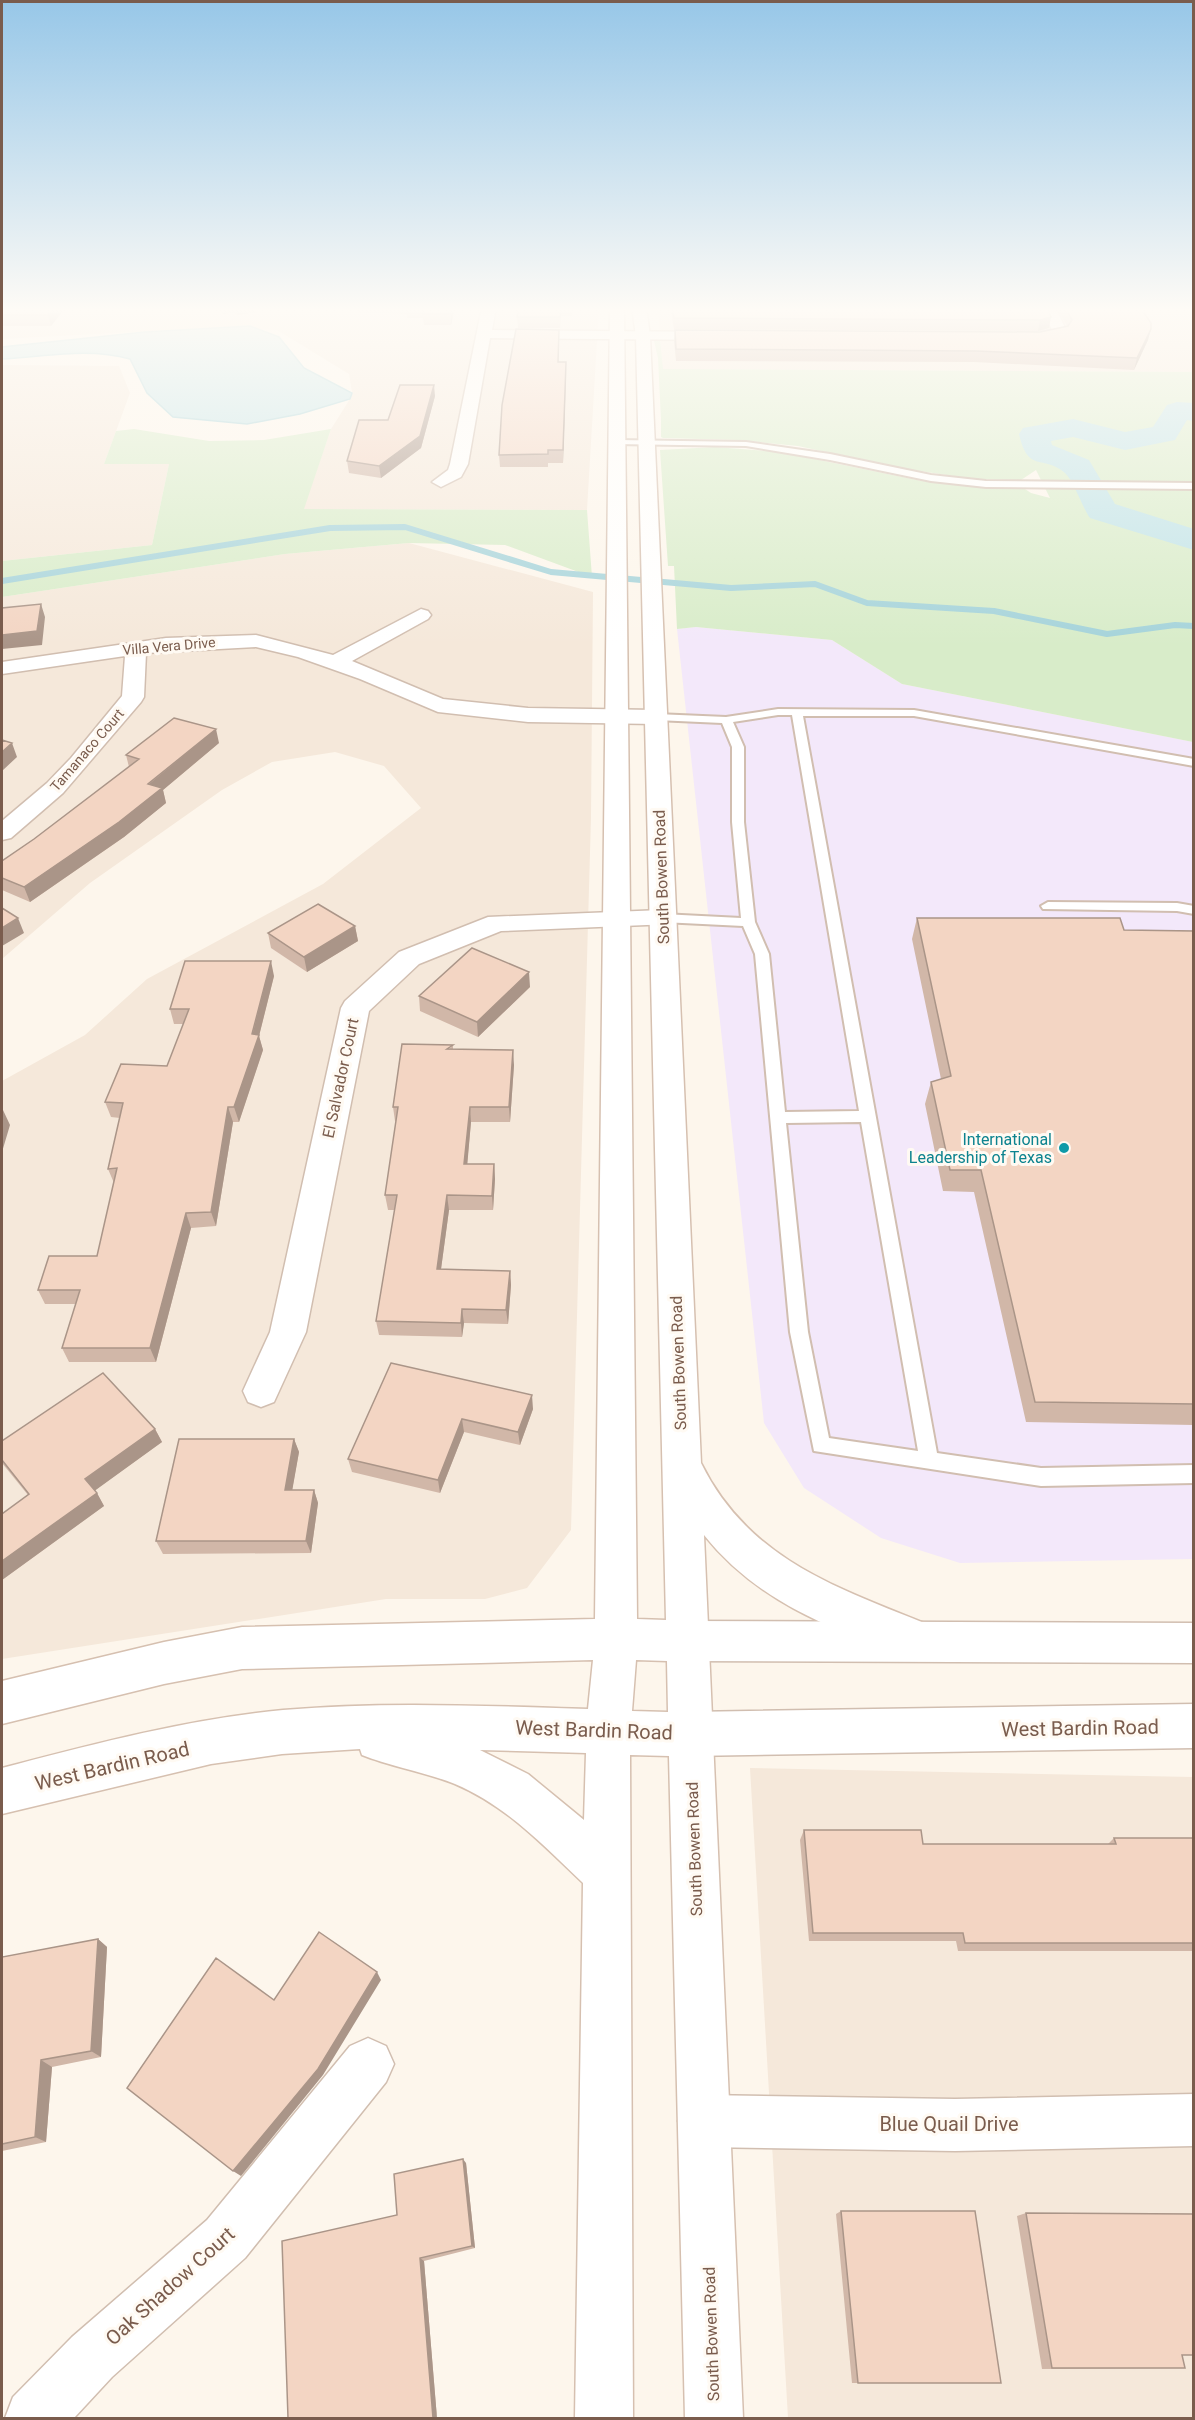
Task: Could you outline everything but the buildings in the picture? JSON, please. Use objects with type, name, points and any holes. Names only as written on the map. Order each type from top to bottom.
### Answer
[{"type":"main road","points":[[441,482],[455,473],[459,464],[468,420]]},
{"type":"main road","points":[[604,2418],[608,1733],[616,1639],[616,612],[619,548],[617,420]]},
{"type":"main road","name":"South Bowen Road","points":[[645,420],[714,2418]]},
{"type":"main road","points":[[334,663],[421,615]]},
{"type":"main road","name":"Villa Vera Drive","points":[[2,668],[136,648],[202,641],[256,642],[304,652],[368,674],[438,705],[528,715],[656,717]]},
{"type":"main road","name":"Tamanaco Court","points":[[2,833],[55,788],[79,764],[133,697],[136,648]]},
{"type":"main road","name":"El Salvador Court","points":[[261,1391],[288,1332],[355,1008],[409,958],[498,923],[662,918]]},
{"type":"main road","points":[[681,1460],[692,1489],[724,1530],[779,1579],[837,1609],[919,1641]]},
{"type":"main road","points":[[2,1702],[242,1648],[616,1639],[1194,1643]]},
{"type":"main road","name":"West Bardin Road","points":[[2,1791],[182,1749],[280,1732],[512,1727],[608,1733],[690,1734],[1194,1726]]},
{"type":"main road","points":[[336,1729],[417,1749],[468,1767],[513,1790],[607,1873]]},
{"type":"main road","name":"Oak Shadow Court","points":[[34,2418],[92,2357],[226,2239],[368,2064]]},
{"type":"main road","name":"Blue Quail Drive","points":[[704,2121],[955,2125],[1194,2120]]},
{"type":"lane","points":[[617,442],[746,444],[798,451],[932,478],[1031,484],[1194,486]]},
{"type":"lane","points":[[656,717],[726,720],[797,712],[914,713],[1194,763]]},
{"type":"lane","points":[[797,712],[929,1461]]},
{"type":"lane","points":[[726,720],[738,747],[738,822],[748,921],[762,954],[776,1118],[799,1332],[821,1445],[1041,1477],[1194,1474]]},
{"type":"lane","points":[[1048,906],[1177,907],[1194,910]]},
{"type":"lane","points":[[662,918],[748,921]]},
{"type":"lane","points":[[776,1118],[869,1116]]},
{"type":"shaded area","points":[[2,420],[120,420],[104,464],[169,464],[152,545],[2,561]]},
{"type":"shaded area","points":[[337,420],[592,420],[587,510],[303,509],[331,429]]},
{"type":"shaded area","points":[[409,543],[593,592],[591,817],[571,1530],[527,1588],[485,1599],[386,1599],[2,1659],[2,1081],[85,1035],[147,979],[323,884],[421,808],[384,766],[335,752],[272,762],[222,790],[90,883],[2,959],[2,597],[285,554]]},
{"type":"shaded area","points":[[696,627],[832,640],[902,684],[1193,742],[1193,1559],[960,1563],[881,1538],[804,1488],[764,1423],[677,629]]},
{"type":"shaded area","points":[[750,1768],[1193,1777],[1193,2418],[788,2418]]},
{"type":"green space","points":[[661,420],[1193,420],[1193,742],[902,684],[832,640],[696,627],[677,629],[674,566],[668,566],[660,450],[715,447],[780,452],[922,481],[1025,489],[1050,498],[1036,470],[1021,480],[973,479],[900,468],[798,446],[738,440],[663,438],[661,437]]},
{"type":"green space","points":[[134,429],[209,441],[264,440],[331,429],[304,509],[587,510],[592,577],[505,545],[409,543],[285,554],[2,597],[2,561],[152,545],[169,464],[104,464],[116,431]]},
{"type":"water","points":[[204,420],[269,420],[247,424]]},
{"type":"waterway","points":[[1172,420],[1164,434],[1125,441],[1073,428],[1034,434],[1038,450],[1078,467],[1102,511],[1194,540]]},
{"type":"waterway","points":[[2,581],[330,528],[405,527],[551,572],[731,588],[815,584],[867,603],[994,611],[1107,634],[1175,625],[1194,626]]},
{"type":"place","name":"International Leadership of Texas","points":[[1064,1148]]}]
